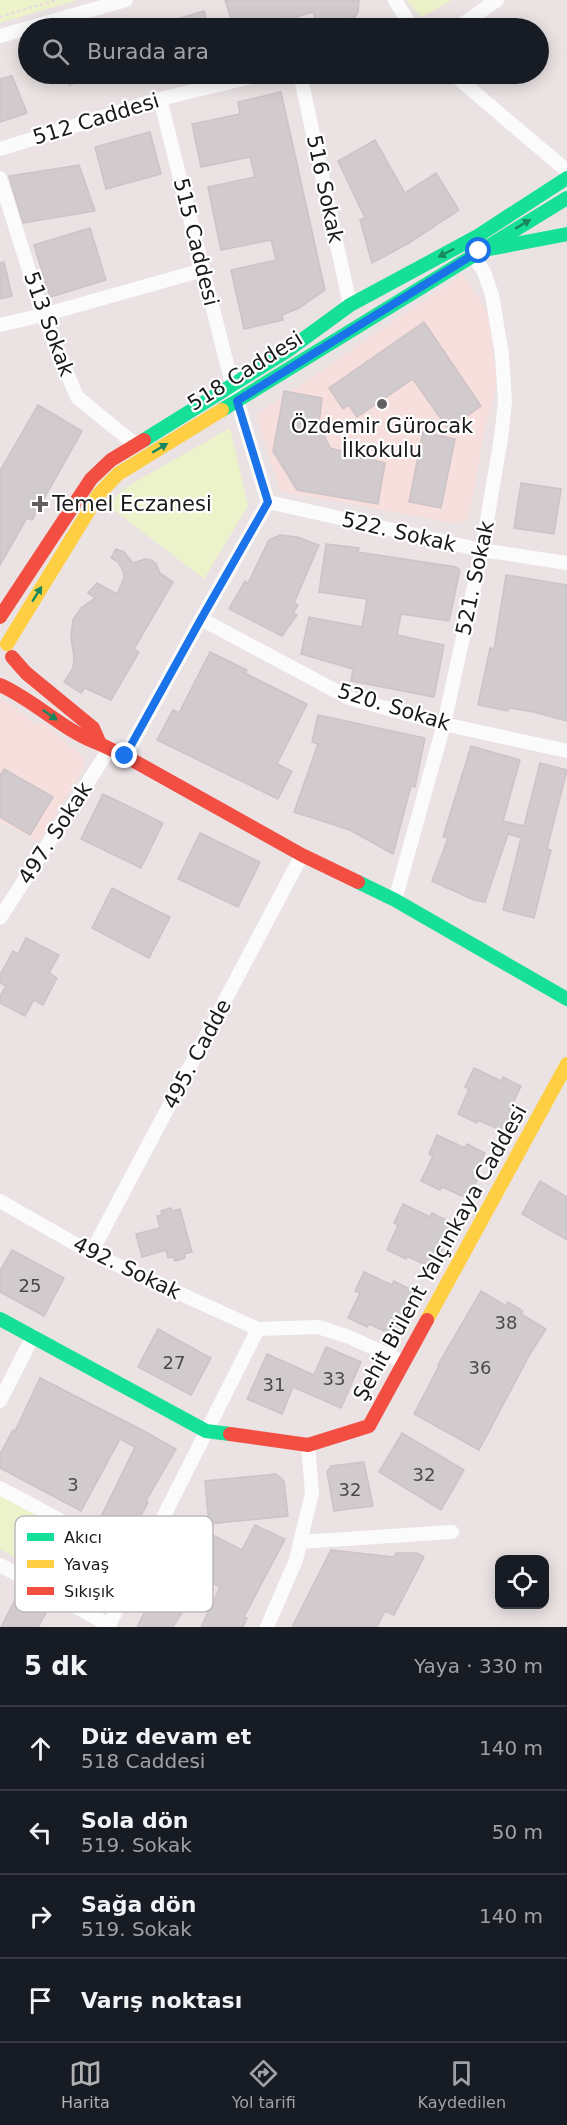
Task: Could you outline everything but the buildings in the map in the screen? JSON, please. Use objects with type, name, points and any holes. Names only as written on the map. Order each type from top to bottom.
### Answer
[{"type":"main road","name":"518 Caddesi","points":[[0,617],[91,479],[111,460],[287,351],[350,304],[476,237],[567,178]]},
{"type":"main road","name":"518 Caddesi","points":[[0,683],[8,673],[7,646],[93,504],[108,483],[118,474],[567,198]]},
{"type":"main road","points":[[476,253],[567,234]]},
{"type":"main road","points":[[7,646],[26,673],[93,728],[105,746]]},
{"type":"main road","points":[[0,683],[20,692],[85,740],[105,746],[125,756],[302,855],[395,900],[567,999]]},
{"type":"main road","name":"Şehit Bülent Yalçınkaya Caddesi","points":[[0,1319],[206,1431],[308,1445],[369,1426],[567,1064]]},
{"type":"street","points":[[63,18],[126,0]]},
{"type":"street","points":[[395,0],[406,18]]},
{"type":"street","points":[[471,18],[497,0]]},
{"type":"street","points":[[0,36],[18,31]]},
{"type":"street","name":"512 Caddesi","points":[[0,149],[160,99],[222,84]]},
{"type":"street","name":"516 Sokak","points":[[302,84],[350,304]]},
{"type":"street","points":[[465,84],[567,171]]},
{"type":"street","name":"515 Caddesi","points":[[160,99],[232,384],[268,502]]},
{"type":"street","name":"513 Sokak","points":[[0,178],[43,315],[76,397],[136,445]]},
{"type":"street","name":"521. Sokak","points":[[395,900],[444,724],[482,550],[501,438],[505,380],[492,295],[476,253]]},
{"type":"street","points":[[0,325],[203,270]]},
{"type":"street","points":[[125,756],[268,502]]},
{"type":"street","name":"522. Sokak","points":[[268,502],[482,550],[567,563]]},
{"type":"street","name":"520. Sokak","points":[[201,619],[349,698],[444,724],[567,751]]},
{"type":"street","name":"497. Sokak","points":[[0,918],[105,746]]},
{"type":"street","name":"495. Cadde","points":[[91,1253],[302,855]]},
{"type":"street","name":"492. Sokak","points":[[1,1203],[91,1253],[258,1329]]},
{"type":"street","points":[[164,1516],[258,1329],[318,1327],[349,1337],[404,1362]]},
{"type":"street","points":[[0,1401],[33,1336]]},
{"type":"street","points":[[267,1627],[296,1560],[312,1492],[308,1445]]},
{"type":"street","points":[[0,1488],[52,1516]]},
{"type":"street","points":[[300,1542],[452,1532]]},
{"type":"street","points":[[0,1565],[15,1573]]},
{"type":"street","points":[[84,1612],[109,1626],[116,1612]]},
{"type":"path","points":[[0,17],[56,0]]},
{"type":"shaded area","name":"Özdemir Gürocak İlkokulu","points":[[463,274],[487,311],[497,383],[485,428],[469,518],[458,524],[280,491],[256,415]]},
{"type":"shaded area","points":[[0,701],[6,701],[36,725],[43,722],[83,758],[84,768],[39,841],[0,822]]},
{"type":"green space","points":[[0,0],[77,0],[0,23]]},
{"type":"green space","points":[[406,0],[452,0],[422,17]]},
{"type":"green space","points":[[230,428],[248,506],[204,579],[110,507],[117,495],[133,483]]},
{"type":"green space","points":[[0,1496],[37,1516],[15,1516],[15,1558],[0,1549]]},
{"type":"traffic: fast","points":[[144,440],[287,351],[350,305],[476,237],[567,178]]},
{"type":"traffic: fast","points":[[222,410],[567,198]]},
{"type":"traffic: fast","points":[[479,251],[567,234]]},
{"type":"traffic: fast","points":[[358,882],[395,900],[567,999]]},
{"type":"traffic: fast","points":[[0,1319],[206,1431],[230,1434]]},
{"type":"traffic: slow","points":[[7,644],[99,494],[118,474],[222,410]]},
{"type":"traffic: slow","points":[[427,1320],[567,1064]]},
{"type":"traffic: jam","points":[[0,617],[91,479],[111,460],[144,440]]},
{"type":"traffic: jam","points":[[0,685],[26,699],[74,732],[100,744],[93,728],[26,673],[12,657]]},
{"type":"traffic: jam","points":[[100,744],[302,855],[358,882]]},
{"type":"traffic: jam","points":[[230,1434],[308,1445],[369,1426],[427,1320]]},
{"type":"place","name":"Özdemir Gürocak İlkokulu","points":[[382,404]]},
{"type":"place","name":"Temel Eczanesi","points":[[40,504]]},
{"type":"route","points":[[125,756],[268,502],[237,401],[479,251]]}]
